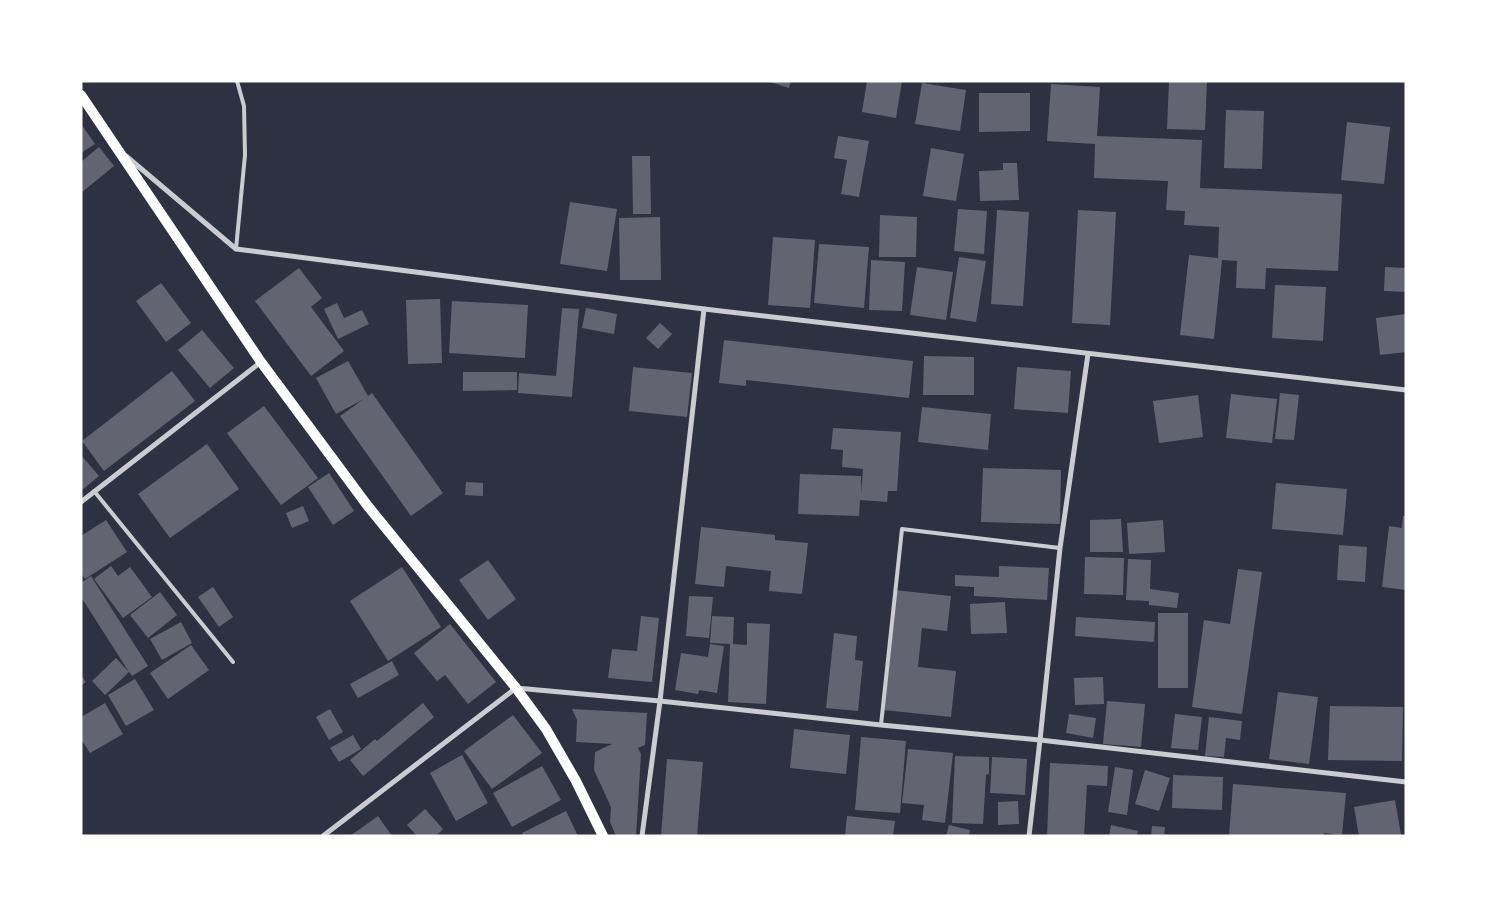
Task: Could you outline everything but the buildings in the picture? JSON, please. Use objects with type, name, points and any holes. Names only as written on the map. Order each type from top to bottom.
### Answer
[{"type":"main road","points":[[81,94],[261,362],[367,506],[516,688],[546,730],[576,781],[603,836]]},
{"type":"street","points":[[119,150],[236,249],[704,309],[1406,390]]},
{"type":"street","points":[[642,836],[660,701],[704,309]]},
{"type":"street","points":[[1028,836],[1060,548],[1088,354]]},
{"type":"street","points":[[81,502],[261,362]]},
{"type":"street","points":[[322,836],[516,688],[1040,740],[1406,782]]},
{"type":"lane","points":[[236,249],[245,155],[244,106],[237,81]]},
{"type":"lane","points":[[94,491],[233,662]]},
{"type":"lane","points":[[881,725],[902,529],[1060,548]]}]
